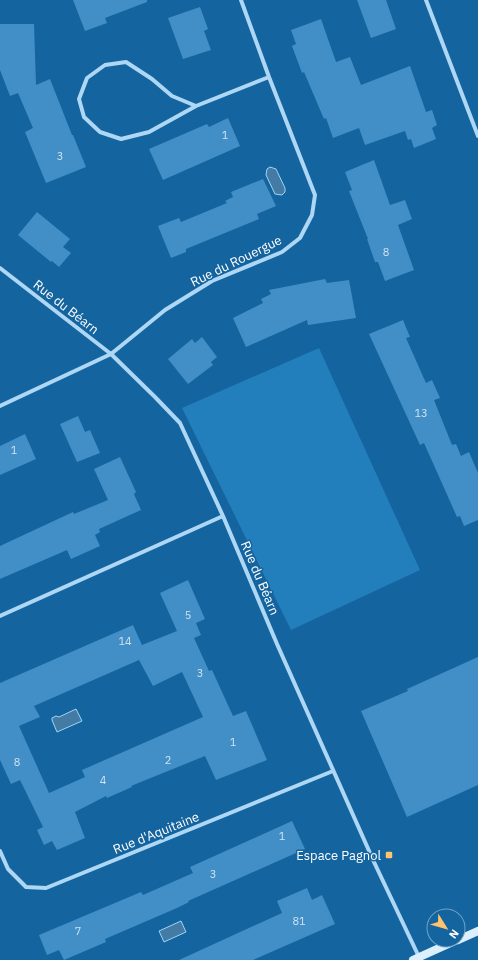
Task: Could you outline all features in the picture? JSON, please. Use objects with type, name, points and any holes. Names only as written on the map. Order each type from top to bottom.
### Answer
[{"type":"street","name":"Rue du Rouergue","points":[[0,406],[111,354],[165,310],[205,285],[282,252],[300,238],[312,215],[314,195],[241,0]]},
{"type":"street","points":[[426,0],[478,136]]},
{"type":"street","points":[[196,106],[172,96],[152,79],[126,62],[105,65],[88,78],[79,99],[84,117],[100,132],[121,139],[149,132],[196,106],[269,77]]},
{"type":"street","name":"Rue du Béarn","points":[[0,268],[111,354],[180,423],[223,516],[277,644],[416,959]]},
{"type":"street","points":[[0,616],[223,516]]},
{"type":"street","name":"Rue d'Aquitaine","points":[[0,851],[8,869],[26,887],[46,888],[333,771]]},
{"type":"street","points":[[466,936],[478,931]]},
{"type":"street","points":[[416,959],[440,948]]},
{"type":"shaded area","points":[[270,167],[276,169],[285,188],[285,192],[282,195],[275,194],[266,175],[267,169]]},
{"type":"shaded area","points":[[319,348],[420,570],[291,630],[182,408]]},
{"type":"shaded area","points":[[76,709],[82,721],[57,732],[52,718],[56,716],[59,717]]},
{"type":"shaded area","points":[[181,921],[186,932],[164,942],[159,931]]},
{"type":"building","points":[[73,0],[147,0],[147,2],[105,18],[107,23],[85,31]]},
{"type":"building","points":[[357,0],[386,0],[396,29],[371,38]]},
{"type":"building","points":[[200,7],[208,29],[204,31],[211,50],[183,59],[168,18]]},
{"type":"building","points":[[321,19],[336,62],[350,57],[361,85],[410,66],[426,112],[432,110],[437,125],[432,128],[436,139],[414,148],[411,139],[408,140],[405,131],[365,145],[359,128],[333,138],[326,118],[324,119],[304,72],[302,73],[292,46],[296,44],[291,30]]},
{"type":"building","points":[[0,24],[34,24],[36,85],[50,79],[86,167],[46,183],[25,132],[33,128],[18,93],[10,96],[0,70]]},
{"type":"building","points":[[228,118],[240,146],[163,180],[149,149],[207,124],[209,127]]},
{"type":"building","points":[[374,160],[390,205],[405,200],[412,219],[398,225],[414,270],[385,281],[378,262],[375,262],[368,239],[349,191],[352,190],[345,172]]},
{"type":"building","points":[[263,179],[276,206],[257,214],[259,219],[186,249],[186,252],[171,258],[158,226],[179,218],[181,222],[227,203],[225,201],[233,197],[231,192]]},
{"type":"building","points":[[37,212],[70,239],[63,247],[71,253],[59,267],[18,235]]},
{"type":"building","points":[[325,279],[327,283],[349,280],[356,318],[308,325],[307,320],[246,347],[233,318],[263,303],[261,299],[271,294],[269,290]]},
{"type":"building","points":[[403,320],[410,337],[406,338],[426,383],[432,380],[440,398],[434,400],[452,445],[456,444],[461,456],[469,452],[478,473],[478,520],[464,526],[460,516],[457,517],[424,443],[420,445],[369,334]]},
{"type":"building","points":[[202,337],[217,357],[211,362],[213,365],[188,384],[168,359],[192,339],[195,343]]},
{"type":"building","points":[[78,416],[85,432],[90,430],[100,453],[77,462],[60,424]]},
{"type":"building","points":[[25,434],[36,459],[0,475],[0,446]]},
{"type":"building","points":[[120,457],[136,492],[134,494],[141,510],[99,529],[100,532],[95,535],[100,546],[71,559],[67,550],[0,579],[0,546],[73,512],[74,514],[108,500],[94,469]]},
{"type":"building","points":[[188,580],[205,619],[196,623],[201,635],[194,638],[209,671],[212,670],[233,716],[246,711],[267,760],[216,780],[205,756],[131,786],[132,787],[107,798],[106,796],[75,812],[85,838],[57,850],[52,841],[44,845],[37,830],[43,827],[20,780],[11,784],[0,760],[0,683],[133,625],[142,645],[177,631],[160,593]],"holes":[[[139,660],[153,686],[182,672],[203,717],[82,770],[85,777],[49,793],[19,726],[40,717],[34,706]]]},
{"type":"building","points":[[478,657],[478,785],[407,817],[361,711],[408,691],[407,689]]},
{"type":"building","points":[[292,821],[305,849],[188,901],[189,902],[177,908],[105,939],[106,942],[64,960],[59,950],[47,955],[39,935],[141,892],[143,895],[193,873],[190,867]]},
{"type":"building","points":[[307,888],[312,900],[322,895],[335,924],[253,960],[179,960],[282,913],[277,901]]},
{"type":"place","name":"Espace Pagnol","points":[[389,855]]}]
